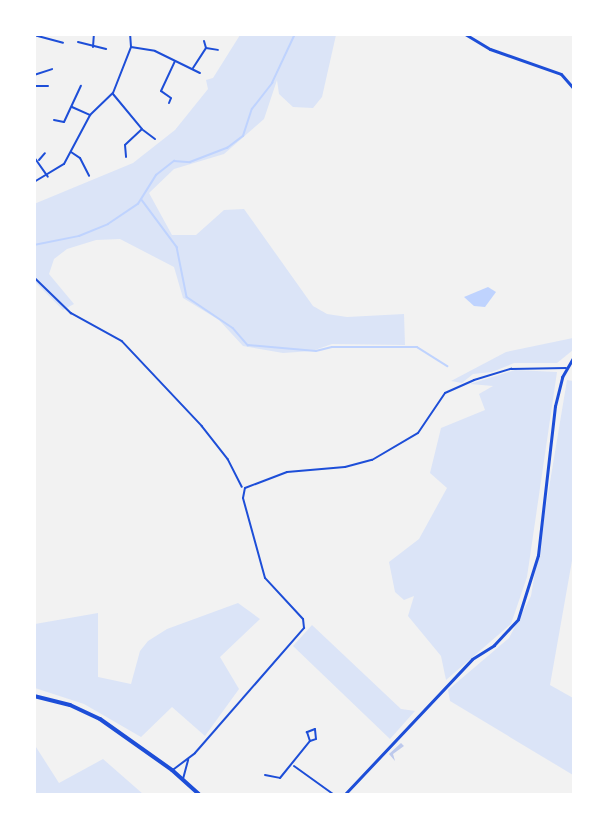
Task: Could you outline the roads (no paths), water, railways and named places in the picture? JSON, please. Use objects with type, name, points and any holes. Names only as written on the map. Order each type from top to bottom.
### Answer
[{"type":"main road","points":[[34,696],[70,705],[100,719],[172,770],[199,795]]},
{"type":"street","points":[[93,47],[94,34]]},
{"type":"street","points":[[34,182],[48,177],[71,153],[90,115],[113,93],[131,47],[130,34]]},
{"type":"street","points":[[465,34],[490,50],[561,74],[573,89]]},
{"type":"street","points":[[34,35],[63,43]]},
{"type":"street","points":[[192,69],[206,48],[204,41]]},
{"type":"street","points":[[78,42],[106,50]]},
{"type":"street","points":[[131,47],[155,51],[200,73]]},
{"type":"street","points":[[206,48],[218,50]]},
{"type":"street","points":[[157,95],[175,60]]},
{"type":"street","points":[[34,75],[52,69]]},
{"type":"street","points":[[34,87],[48,87]]},
{"type":"street","points":[[54,120],[64,122],[81,87]]},
{"type":"street","points":[[161,91],[171,98],[169,103]]},
{"type":"street","points":[[113,93],[142,129],[155,139]]},
{"type":"street","points":[[72,107],[90,115]]},
{"type":"street","points":[[125,145],[142,129]]},
{"type":"street","points":[[120,143],[125,145]]},
{"type":"street","points":[[125,145],[126,157]]},
{"type":"street","points":[[39,160],[45,153]]},
{"type":"street","points":[[71,153],[80,158],[89,176]]},
{"type":"street","points":[[34,157],[39,160],[48,177]]},
{"type":"street","points":[[345,795],[471,659],[494,645],[518,619],[533,580],[555,406],[566,368],[573,356]]},
{"type":"street","points":[[172,770],[188,760],[304,626],[303,619],[265,578],[243,491],[252,483],[281,474],[345,467],[372,460],[418,433],[445,393],[467,382],[511,369],[566,368]]},
{"type":"street","points":[[265,774],[277,779],[293,765],[310,741],[318,737],[315,729],[307,732],[310,741]]},
{"type":"street","points":[[183,779],[188,760]]},
{"type":"street","points":[[293,765],[333,795]]},
{"type":"street","points":[[190,795],[194,790]]},
{"type":"water","points":[[488,287],[496,292],[485,307],[474,306],[464,297]]},
{"type":"waterway","points":[[34,245],[79,236],[108,224],[138,204],[156,175],[174,161],[190,162],[227,148],[243,136],[252,109],[272,83],[295,34]]},
{"type":"waterway","points":[[142,200],[177,247],[187,297],[233,328],[248,345],[316,351],[332,347],[417,347],[447,366]]}]
